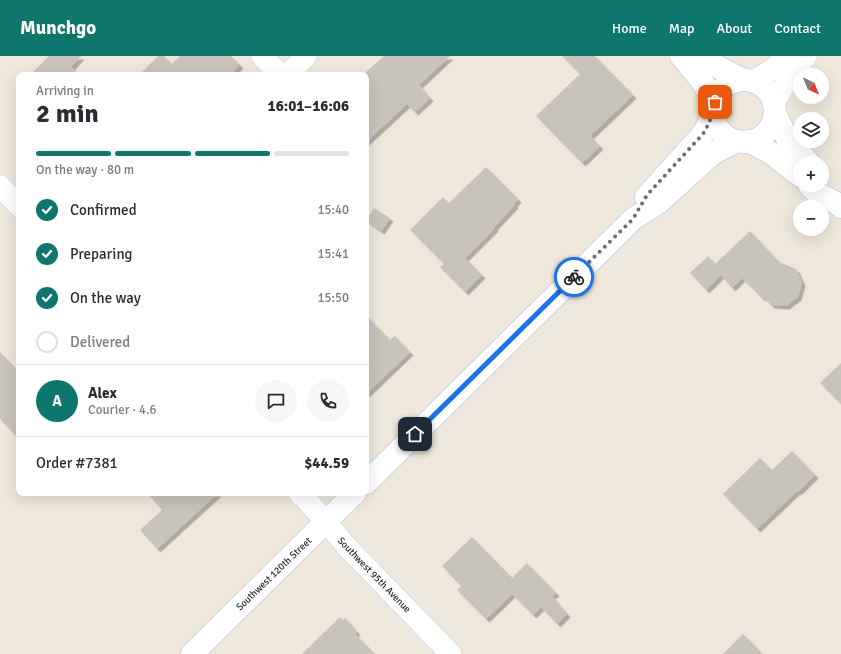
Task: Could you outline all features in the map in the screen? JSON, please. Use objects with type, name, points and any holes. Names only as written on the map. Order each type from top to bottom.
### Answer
[{"type":"street","points":[[262,56],[277,72]]},
{"type":"street","points":[[290,72],[306,56]]},
{"type":"street","points":[[681,56],[700,80],[714,107],[715,121],[720,130],[727,136],[771,153],[793,170]]},
{"type":"street","points":[[702,56],[726,72],[762,85],[770,93],[783,132],[802,156]]},
{"type":"street","points":[[633,219],[647,195],[703,134],[719,93],[734,81],[749,80],[773,69],[787,56]]},
{"type":"street","points":[[369,479],[633,219],[658,203],[711,155],[719,150],[742,141],[758,138],[767,132],[773,123],[775,108],[788,80],[806,56]]},
{"type":"street","points":[[829,184],[839,205]]},
{"type":"street","points":[[0,186],[16,203]]},
{"type":"street","points":[[816,192],[839,205]]},
{"type":"street","name":"Southwest 95th Avenue","points":[[302,496],[348,548],[451,654]]},
{"type":"street","name":"Southwest 120th Street","points":[[192,654],[353,496]]},
{"type":"building","points":[[49,56],[81,56],[71,67],[76,72],[33,72]]},
{"type":"building","points":[[158,56],[164,56],[172,64],[180,56],[231,56],[240,65],[233,72],[142,72]]},
{"type":"building","points":[[384,56],[450,56],[419,85],[430,98],[415,112],[407,104],[369,139],[369,72],[366,72]]},
{"type":"building","points":[[562,56],[595,56],[633,95],[590,136],[600,146],[582,163],[536,116],[580,74]]},
{"type":"building","points":[[486,167],[518,199],[514,204],[515,205],[494,227],[495,228],[465,258],[482,275],[465,292],[440,267],[444,264],[410,230],[443,197],[449,203]]},
{"type":"building","points":[[374,208],[390,218],[381,231],[369,223],[369,216]]},
{"type":"building","points":[[750,231],[779,262],[796,269],[802,283],[798,297],[786,306],[771,305],[742,278],[732,288],[721,275],[706,290],[690,273],[708,256],[715,264]]},
{"type":"building","points":[[369,318],[390,340],[395,336],[410,352],[369,391]]},
{"type":"building","points":[[0,352],[16,369],[16,436],[0,419]]},
{"type":"building","points":[[841,363],[841,404],[820,383]]},
{"type":"building","points":[[792,451],[815,475],[757,529],[723,494],[760,458],[772,470]]},
{"type":"building","points":[[150,496],[215,496],[157,549],[140,530],[162,510]]},
{"type":"building","points":[[472,537],[512,578],[527,563],[556,593],[552,596],[567,614],[557,624],[541,607],[533,615],[512,594],[486,619],[457,590],[461,586],[442,566]]},
{"type":"building","points":[[340,617],[343,620],[345,618],[357,632],[355,634],[375,654],[302,654]]},
{"type":"building","points":[[743,634],[763,654],[723,654]]},
{"type":"way so far","points":[[574,277],[633,219],[647,195],[697,142],[707,127],[715,102]]},
{"type":"route","points":[[415,434],[574,277]]}]
